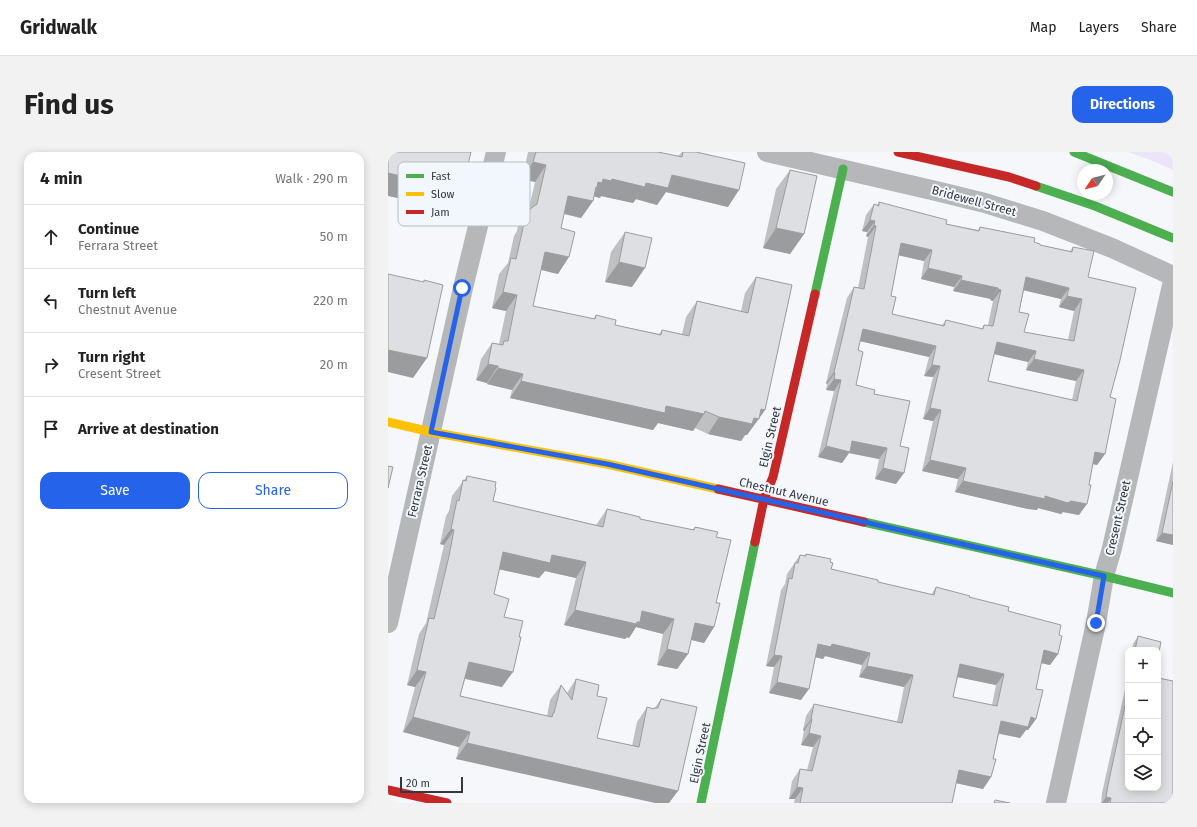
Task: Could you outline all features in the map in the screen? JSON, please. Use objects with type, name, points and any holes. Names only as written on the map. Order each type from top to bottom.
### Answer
[{"type":"main road","points":[[898,152],[1009,177],[1095,206],[1173,238]]},
{"type":"main road","points":[[1074,152],[1173,192]]},
{"type":"main road","name":"Elgin Street","points":[[702,803],[764,500],[773,477],[843,169]]},
{"type":"main road","name":"Chestnut Avenue","points":[[388,422],[431,432],[607,464],[1104,576],[1173,593]]},
{"type":"main road","points":[[388,790],[447,803]]},
{"type":"street","name":"Ferrara Street","points":[[494,162],[496,152]]},
{"type":"street","name":"Bridewell Street","points":[[767,152],[971,200],[1043,220],[1112,248],[1173,276]]},
{"type":"street","name":"Ferrara Street","points":[[388,623],[462,288],[478,226]]},
{"type":"street","name":"Cresent Street","points":[[1056,803],[1096,623],[1104,576],[1112,548],[1173,281]]},
{"type":"shaded area","points":[[1128,152],[1173,152],[1173,170],[1158,163]]},
{"type":"building","points":[[388,152],[471,152],[469,162],[398,162],[398,175],[388,173]]},
{"type":"building","points":[[536,152],[658,152],[682,157],[683,152],[696,152],[745,163],[739,190],[672,175],[668,188],[646,183],[645,187],[612,179],[611,181],[603,179],[602,183],[598,182],[593,201],[568,196],[561,228],[575,232],[569,257],[545,252],[533,306],[595,319],[596,315],[616,320],[615,325],[661,335],[662,330],[689,336],[697,301],[748,313],[756,277],[792,285],[765,410],[761,409],[759,419],[754,418],[752,424],[719,417],[705,411],[704,414],[666,406],[665,413],[521,381],[523,374],[488,364],[492,343],[503,345],[504,341],[508,341],[517,295],[503,292],[511,258],[516,259],[523,226],[530,226],[530,209],[537,204],[546,165],[533,162]]},
{"type":"building","points":[[790,170],[817,176],[804,234],[776,228]]},
{"type":"building","points":[[879,202],[947,220],[946,224],[979,231],[980,227],[1035,238],[1034,242],[1040,245],[1072,252],[1073,247],[1094,251],[1088,277],[1136,288],[1110,397],[1116,399],[1105,454],[1095,452],[1087,504],[1071,501],[1068,503],[1045,496],[1045,499],[963,481],[966,468],[930,460],[941,410],[930,408],[940,366],[932,365],[936,346],[863,329],[858,350],[863,352],[856,385],[875,390],[874,394],[910,401],[900,446],[909,448],[904,473],[883,468],[887,448],[852,441],[850,452],[826,446],[841,380],[834,379],[834,372],[854,287],[864,289],[876,226],[874,225],[875,221],[870,220],[874,204],[879,206]],"holes":[[[901,243],[932,250],[928,268],[962,276],[961,280],[998,288],[1001,290],[993,326],[984,325],[983,329],[946,320],[944,326],[892,314],[896,297],[891,296]],[[1026,277],[1069,288],[1067,296],[1082,299],[1074,341],[1024,332],[1029,314],[1019,312]],[[997,342],[1036,351],[1034,359],[1084,370],[1077,401],[988,381]]]},
{"type":"building","points":[[625,232],[652,238],[645,268],[619,262]]},
{"type":"building","points":[[388,274],[443,285],[427,358],[388,350]]},
{"type":"building","points":[[388,466],[393,467],[388,488]]},
{"type":"building","points":[[467,476],[496,482],[493,501],[603,527],[607,509],[640,517],[640,519],[694,530],[695,527],[718,532],[716,537],[731,540],[716,603],[720,603],[714,627],[695,623],[688,654],[667,649],[674,619],[642,611],[640,622],[637,622],[636,624],[575,610],[586,562],[552,555],[550,563],[503,552],[494,594],[509,599],[504,617],[523,621],[513,672],[469,662],[460,696],[552,717],[561,685],[572,700],[576,679],[599,685],[597,696],[607,698],[597,738],[639,747],[647,707],[654,709],[658,708],[661,699],[697,707],[678,791],[467,743],[470,732],[413,717],[426,672],[417,670],[429,618],[434,619],[449,556],[454,530],[451,529],[457,500],[459,501],[463,480],[466,481]]},
{"type":"building","points":[[1173,481],[1173,535],[1162,533]]},
{"type":"building","points":[[806,554],[831,559],[830,562],[833,563],[831,569],[878,580],[878,582],[934,595],[936,587],[1009,607],[1008,611],[1061,625],[1059,635],[1062,636],[1058,654],[1044,650],[1036,689],[1043,690],[1036,719],[1031,717],[1028,727],[1001,721],[993,759],[996,759],[991,777],[959,770],[952,803],[800,803],[803,788],[797,787],[800,769],[812,771],[821,736],[809,733],[814,704],[902,723],[913,675],[867,666],[870,653],[832,644],[831,647],[818,644],[809,689],[777,682],[782,656],[774,655],[789,578],[792,579],[795,563],[798,563],[800,555],[806,556]],"holes":[[[960,664],[1004,674],[997,706],[953,697]]]},
{"type":"building","points":[[1138,636],[1161,642],[1160,647],[1136,647]]},
{"type":"building","points":[[1161,679],[1173,681],[1173,803],[1110,803],[1111,798],[1106,797],[1125,706],[1125,791],[1161,791]]},
{"type":"building","points":[[995,800],[1010,803],[994,803]]},
{"type":"traffic: fast","points":[[1074,152],[1173,192]]},
{"type":"traffic: fast","points":[[815,294],[843,169]]},
{"type":"traffic: fast","points":[[1036,186],[1095,206],[1173,238]]},
{"type":"traffic: fast","points":[[864,522],[1173,593]]},
{"type":"traffic: fast","points":[[701,803],[755,542]]},
{"type":"traffic: slow","points":[[388,422],[431,432],[607,464],[718,489]]},
{"type":"traffic: jam","points":[[898,152],[1009,177],[1036,186]]},
{"type":"traffic: jam","points":[[755,542],[764,499],[773,477],[815,294]]},
{"type":"traffic: jam","points":[[718,489],[864,522]]},
{"type":"traffic: jam","points":[[388,790],[447,803]]},
{"type":"route","points":[[462,288],[431,432],[607,464],[1104,576],[1096,623]]}]
